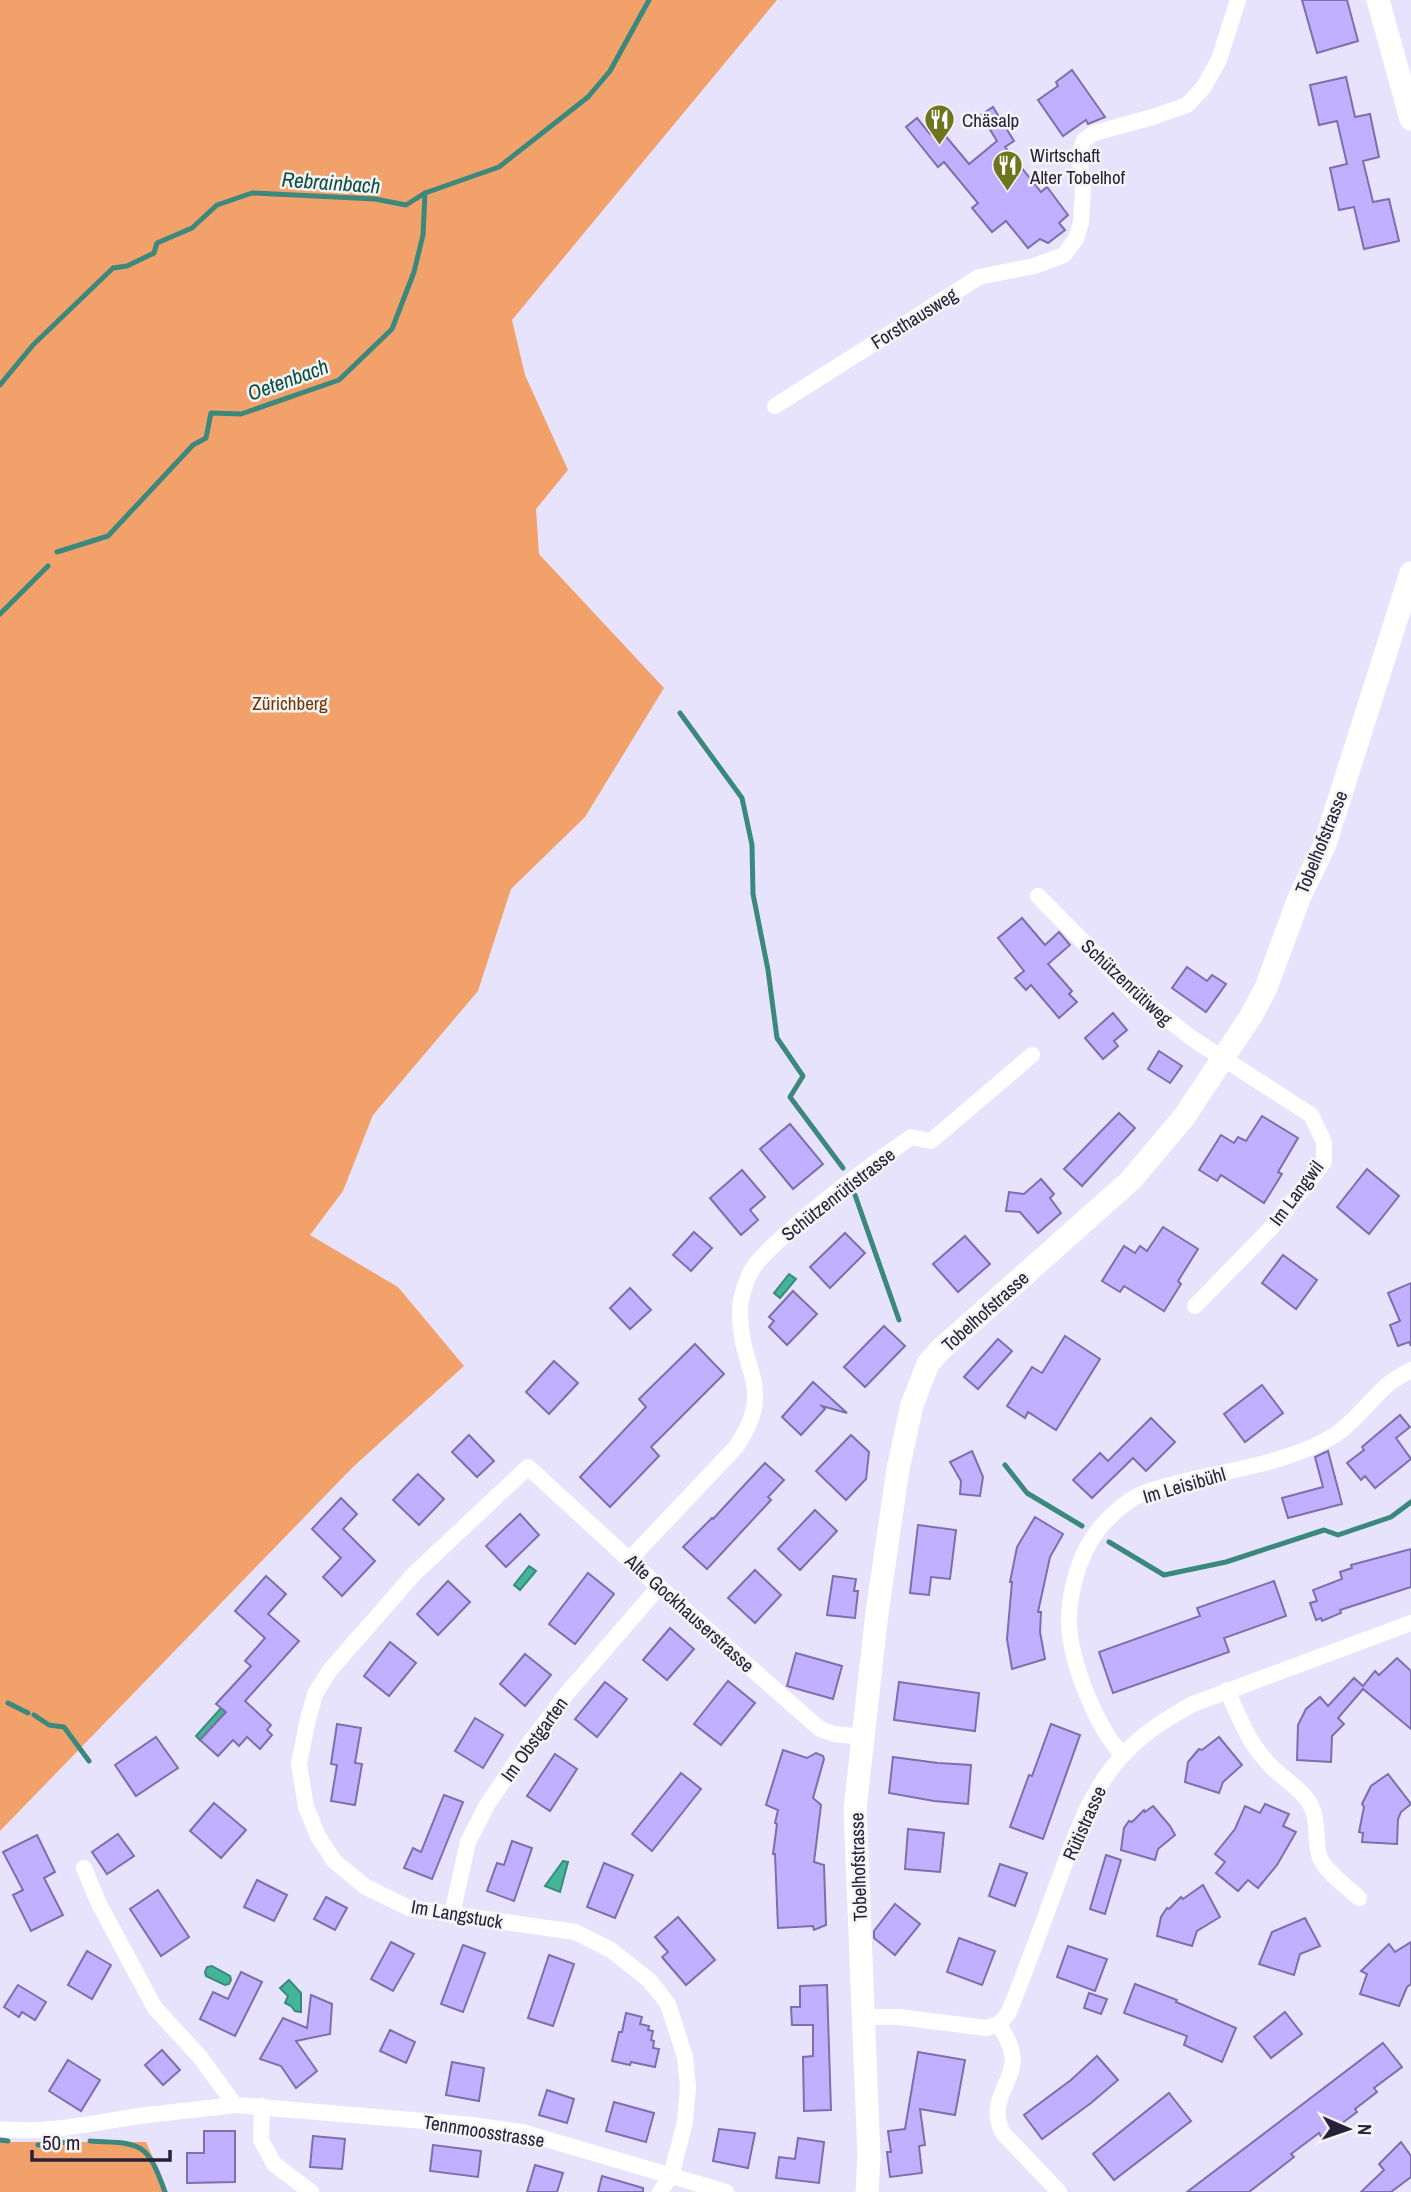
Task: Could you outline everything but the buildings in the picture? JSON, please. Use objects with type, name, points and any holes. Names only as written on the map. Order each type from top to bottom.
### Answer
[{"type":"main road","points":[[1378,0],[1411,119]]},
{"type":"main road","name":"Tobelhofstrasse","points":[[867,2192],[869,2156],[855,1809],[877,1613],[898,1469],[912,1405],[928,1364],[940,1350],[1131,1180],[1184,1117],[1266,988],[1299,898],[1325,844],[1411,573]]},
{"type":"street","name":"Forsthausweg","points":[[775,406],[979,277],[1034,266],[1064,255],[1076,239],[1081,222],[1083,188],[1079,154],[1084,140],[1094,133],[1186,105],[1203,88],[1219,60],[1238,0]]},
{"type":"street","name":"Schützenrütiweg","points":[[1038,896],[1137,996],[1186,1035],[1223,1059]]},
{"type":"street","name":"Schützenrütistrasse","points":[[630,1559],[736,1447],[749,1427],[755,1406],[755,1384],[739,1313],[744,1289],[754,1267],[773,1245],[825,1199],[911,1136],[931,1141],[1032,1055]]},
{"type":"street","name":"Im Langwil","points":[[1195,1306],[1273,1226],[1324,1162],[1324,1142],[1311,1115],[1223,1059]]},
{"type":"street","name":"Im Leisibühl","points":[[1122,1755],[1110,1742],[1104,1729],[1076,1666],[1070,1641],[1069,1609],[1074,1580],[1086,1547],[1107,1520],[1130,1500],[1164,1487],[1261,1465],[1336,1434],[1387,1385],[1411,1370]]},
{"type":"street","name":"Alte Gockhauserstrasse","points":[[528,1467],[820,1729],[834,1734],[863,1737]]},
{"type":"street","name":"Im Langstuck","points":[[528,1467],[414,1574],[330,1670],[315,1694],[299,1764],[306,1807],[318,1836],[334,1861],[366,1887],[409,1908],[575,1932],[611,1950],[649,1980],[668,2004],[685,2057],[688,2087],[685,2122],[671,2176],[660,2192]]},
{"type":"street","name":"Im Obstgarten","points":[[452,1914],[468,1842],[487,1805],[568,1692],[659,1587]]},
{"type":"street","name":"Rütistrasse","points":[[999,2024],[1008,2014],[1091,1800],[1103,1779],[1140,1737],[1193,1704],[1411,1623]]},
{"type":"street","points":[[1227,1690],[1243,1728],[1255,1747],[1269,1764],[1306,1798],[1315,1814],[1319,1857],[1327,1869],[1359,1898]]},
{"type":"street","points":[[84,1868],[99,1904],[155,2008],[200,2057],[235,2105]]},
{"type":"street","points":[[863,2017],[911,2018],[986,2028],[999,2024],[1012,2050],[1012,2067],[996,2113],[998,2122],[1003,2133],[1059,2192]]},
{"type":"street","name":"Tennmoosstrasse","points":[[0,2129],[21,2132],[54,2130],[235,2105],[262,2106],[522,2132],[726,2192]]},
{"type":"street","points":[[262,2106],[261,2140],[274,2164],[311,2192]]},
{"type":"green space","name":"Zürichberg","points":[[0,0],[777,0],[512,320],[525,375],[568,470],[536,509],[539,554],[664,688],[585,817],[511,889],[478,991],[373,1115],[343,1191],[310,1235],[398,1287],[464,1366],[352,1468],[0,1831]]},
{"type":"green space","points":[[0,2142],[146,2142],[168,2192],[0,2192]]},
{"type":"shaded area","points":[[789,1274],[796,1279],[780,1298],[774,1293]]},
{"type":"shaded area","points":[[529,1566],[536,1571],[520,1590],[514,1585]]},
{"type":"shaded area","points":[[221,1708],[226,1712],[200,1740],[196,1736]]},
{"type":"shaded area","points":[[563,1861],[568,1862],[560,1892],[545,1886]]},
{"type":"shaded area","points":[[212,1966],[230,1976],[229,1984],[225,1985],[206,1976],[207,1967]]},
{"type":"shaded area","points":[[289,1980],[301,1993],[301,2012],[285,2003],[288,1996],[280,1988]]},
{"type":"waterway","name":"Rebrainbach","points":[[0,385],[33,345],[113,268],[127,266],[154,253],[157,243],[192,228],[217,205],[252,193],[375,199],[406,205],[425,193],[499,167],[588,97],[610,71],[649,0]]},
{"type":"waterway","name":"Oetenbach","points":[[57,552],[108,536],[193,445],[206,438],[211,413],[241,414],[339,380],[392,329],[414,272],[423,235],[425,193]]},
{"type":"waterway","name":"Oetenbach","points":[[0,614],[48,566]]},
{"type":"waterway","points":[[680,713],[742,798],[752,845],[753,894],[768,970],[777,1038],[803,1076],[790,1097],[843,1168]]},
{"type":"waterway","points":[[855,1195],[899,1320]]},
{"type":"waterway","points":[[1005,1465],[1027,1493],[1082,1526]]},
{"type":"waterway","points":[[1109,1542],[1164,1575],[1226,1562],[1324,1530],[1338,1535],[1391,1517],[1411,1502]]},
{"type":"waterway","points":[[8,1703],[28,1713]]},
{"type":"waterway","points":[[34,1715],[49,1725],[64,1727],[89,1761]]},
{"type":"waterway","points":[[0,2140],[8,2141]]},
{"type":"waterway","points":[[90,2141],[121,2143],[140,2149],[153,2163],[165,2192]]},
{"type":"waterway","points":[[38,2145],[67,2142]]},
{"type":"place","name":"Chäsalp","points":[[939,147]]},
{"type":"place","name":"Wirtschaft Alter Tobelhof","points":[[1007,193]]}]
